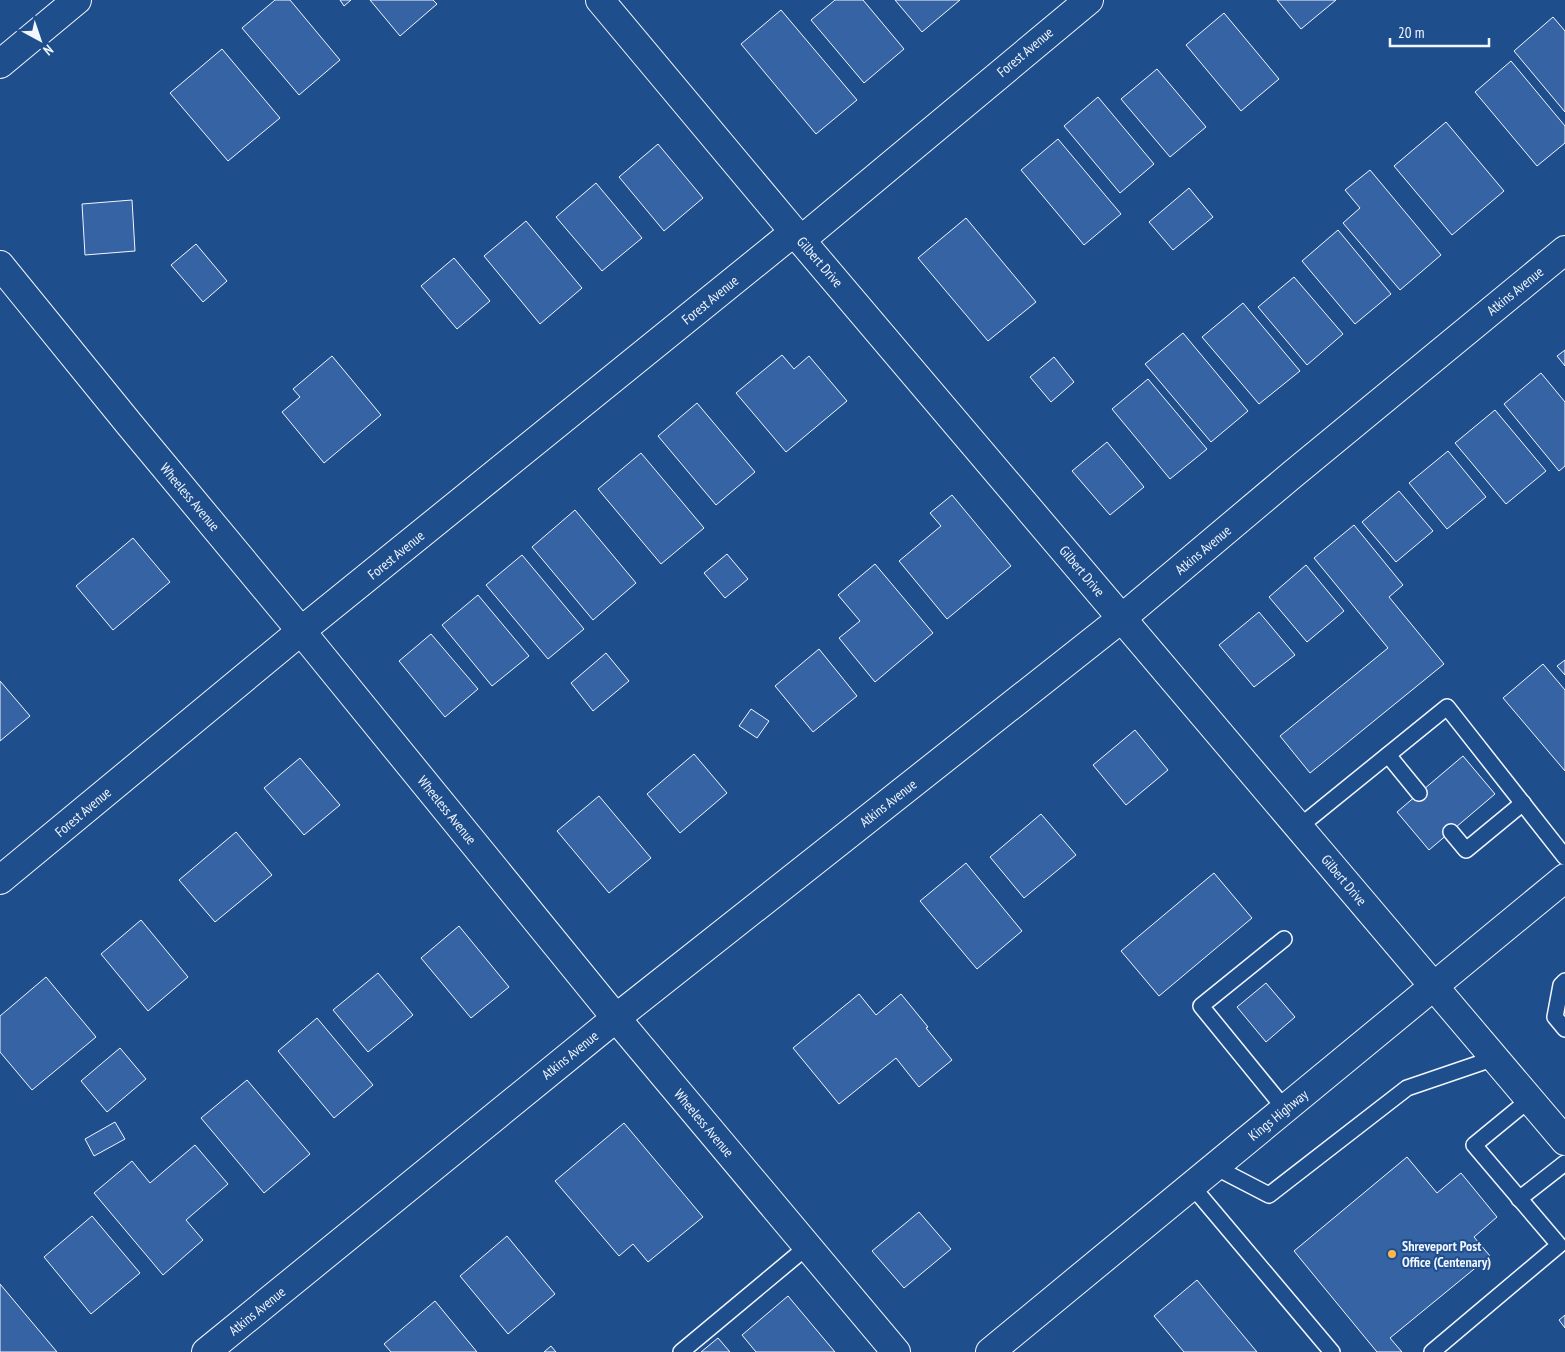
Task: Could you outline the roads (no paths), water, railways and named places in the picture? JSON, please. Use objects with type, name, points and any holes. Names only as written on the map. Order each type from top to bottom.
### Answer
[{"type":"street","points":[[0,64],[77,0]]},
{"type":"street","name":"Gilbert Drive","points":[[600,0],[797,236],[1565,1141]]},
{"type":"street","name":"Forest Avenue","points":[[0,880],[301,631],[797,236],[1089,0]]},
{"type":"street","name":"Atkins Avenue","points":[[206,1352],[616,1018],[1122,618],[1293,474],[1565,250]]},
{"type":"street","name":"Wheeless Avenue","points":[[0,265],[616,1018],[896,1352]]},
{"type":"street","name":"Kings Highway","points":[[990,1352],[1565,878]]},
{"type":"lane","points":[[1299,828],[1447,708],[1565,857]]},
{"type":"lane","points":[[1388,755],[1419,793]]},
{"type":"lane","points":[[1451,832],[1466,850],[1523,803]]},
{"type":"lane","points":[[1284,939],[1201,1006],[1285,1109]]},
{"type":"lane","points":[[1565,981],[1561,985],[1555,1017],[1565,1029]]},
{"type":"lane","points":[[1215,1167],[1269,1194],[1407,1088],[1495,1058]]},
{"type":"lane","points":[[1432,1352],[1559,1245],[1474,1145],[1530,1099]]},
{"type":"lane","points":[[1520,1199],[1565,1163]]},
{"type":"lane","points":[[1192,1186],[1332,1352]]},
{"type":"lane","points":[[681,1352],[808,1246]]},
{"type":"place","name":"Shreveport Post Office (Centenary)","points":[[1392,1254]]}]
